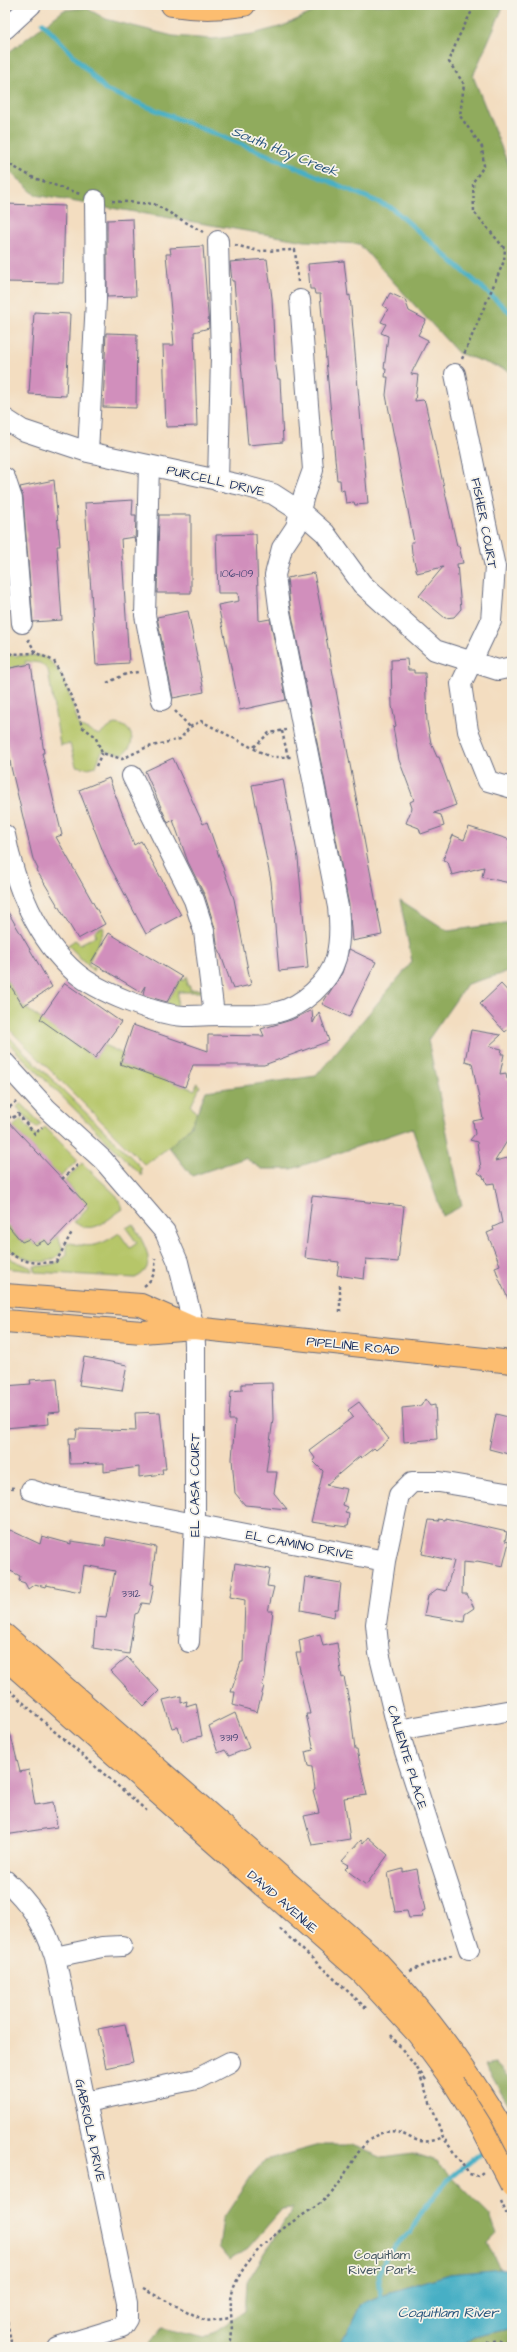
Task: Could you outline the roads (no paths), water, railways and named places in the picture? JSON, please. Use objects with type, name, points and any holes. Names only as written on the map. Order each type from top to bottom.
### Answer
[{"type":"main road","points":[[172,5],[193,8],[244,5]]},
{"type":"main road","name":"PIPELINE ROAD","points":[[5,1295],[141,1305],[194,1328]]},
{"type":"main road","name":"PIPELINE ROAD","points":[[5,1321],[142,1332],[194,1328],[512,1362]]},
{"type":"main road","name":"DAVID AVENUE","points":[[5,1635],[375,1959],[424,2014],[461,2078],[486,2135],[512,2186]]},
{"type":"main road","name":"DAVID AVENUE","points":[[5,1658],[362,1973],[461,2078],[512,2146]]},
{"type":"street","points":[[5,29],[31,5]]},
{"type":"street","points":[[88,452],[96,300],[95,200]]},
{"type":"street","points":[[218,241],[221,357],[218,481]]},
{"type":"street","points":[[5,835],[18,864],[27,902],[50,944],[76,973],[105,990],[156,1012],[184,1012],[214,1015],[264,1014],[279,1012],[304,1000],[321,985],[336,960],[340,928],[338,907],[279,607],[275,575],[282,548],[296,527],[301,512],[304,495],[313,470],[300,300]]},
{"type":"street","name":"FISHER COURT","points":[[455,374],[495,567],[491,621],[461,684],[468,731],[488,781],[512,788]]},
{"type":"street","name":"PURCELL DRIVE","points":[[5,420],[22,430],[88,452],[273,494],[301,512],[325,533],[362,584],[435,650],[498,670],[512,667]]},
{"type":"street","points":[[149,465],[145,615],[162,700]]},
{"type":"street","points":[[8,475],[12,499],[22,623]]},
{"type":"street","points":[[132,776],[194,900],[204,931],[214,1015]]},
{"type":"street","name":"EL CASA COURT","points":[[5,1063],[47,1109],[103,1160],[164,1232],[178,1262],[194,1328],[195,1523],[189,1642]]},
{"type":"street","points":[[385,1561],[399,1495],[412,1482],[439,1482],[512,1494]]},
{"type":"street","name":"EL CAMINO DRIVE","points":[[31,1490],[385,1561]]},
{"type":"street","name":"CALIENTE PLACE","points":[[385,1561],[376,1624],[379,1653],[398,1730],[469,1949]]},
{"type":"street","points":[[398,1730],[512,1710]]},
{"type":"street","name":"GABRIOLA DRIVE","points":[[5,1880],[21,1895],[40,1919],[55,1957],[86,2102],[122,2281],[127,2314],[125,2323],[122,2327],[57,2347]]},
{"type":"street","points":[[55,1957],[102,1947],[122,1946]]},
{"type":"street","points":[[86,2102],[197,2079],[230,2062]]},
{"type":"water","name":"Coquitlam River","points":[[512,2268],[512,2328],[474,2337],[458,2347],[337,2347],[347,2333],[361,2304],[384,2294],[450,2274]]},
{"type":"waterway","name":"South Hoy Creek","points":[[43,23],[106,90],[258,151],[392,208],[512,314]]},
{"type":"waterway","points":[[381,2301],[379,2273],[387,2255],[411,2231],[423,2210],[448,2180],[487,2148]]},
{"type":"park label","name":"Coquitlam River Park","points":[[382,2262]]}]
